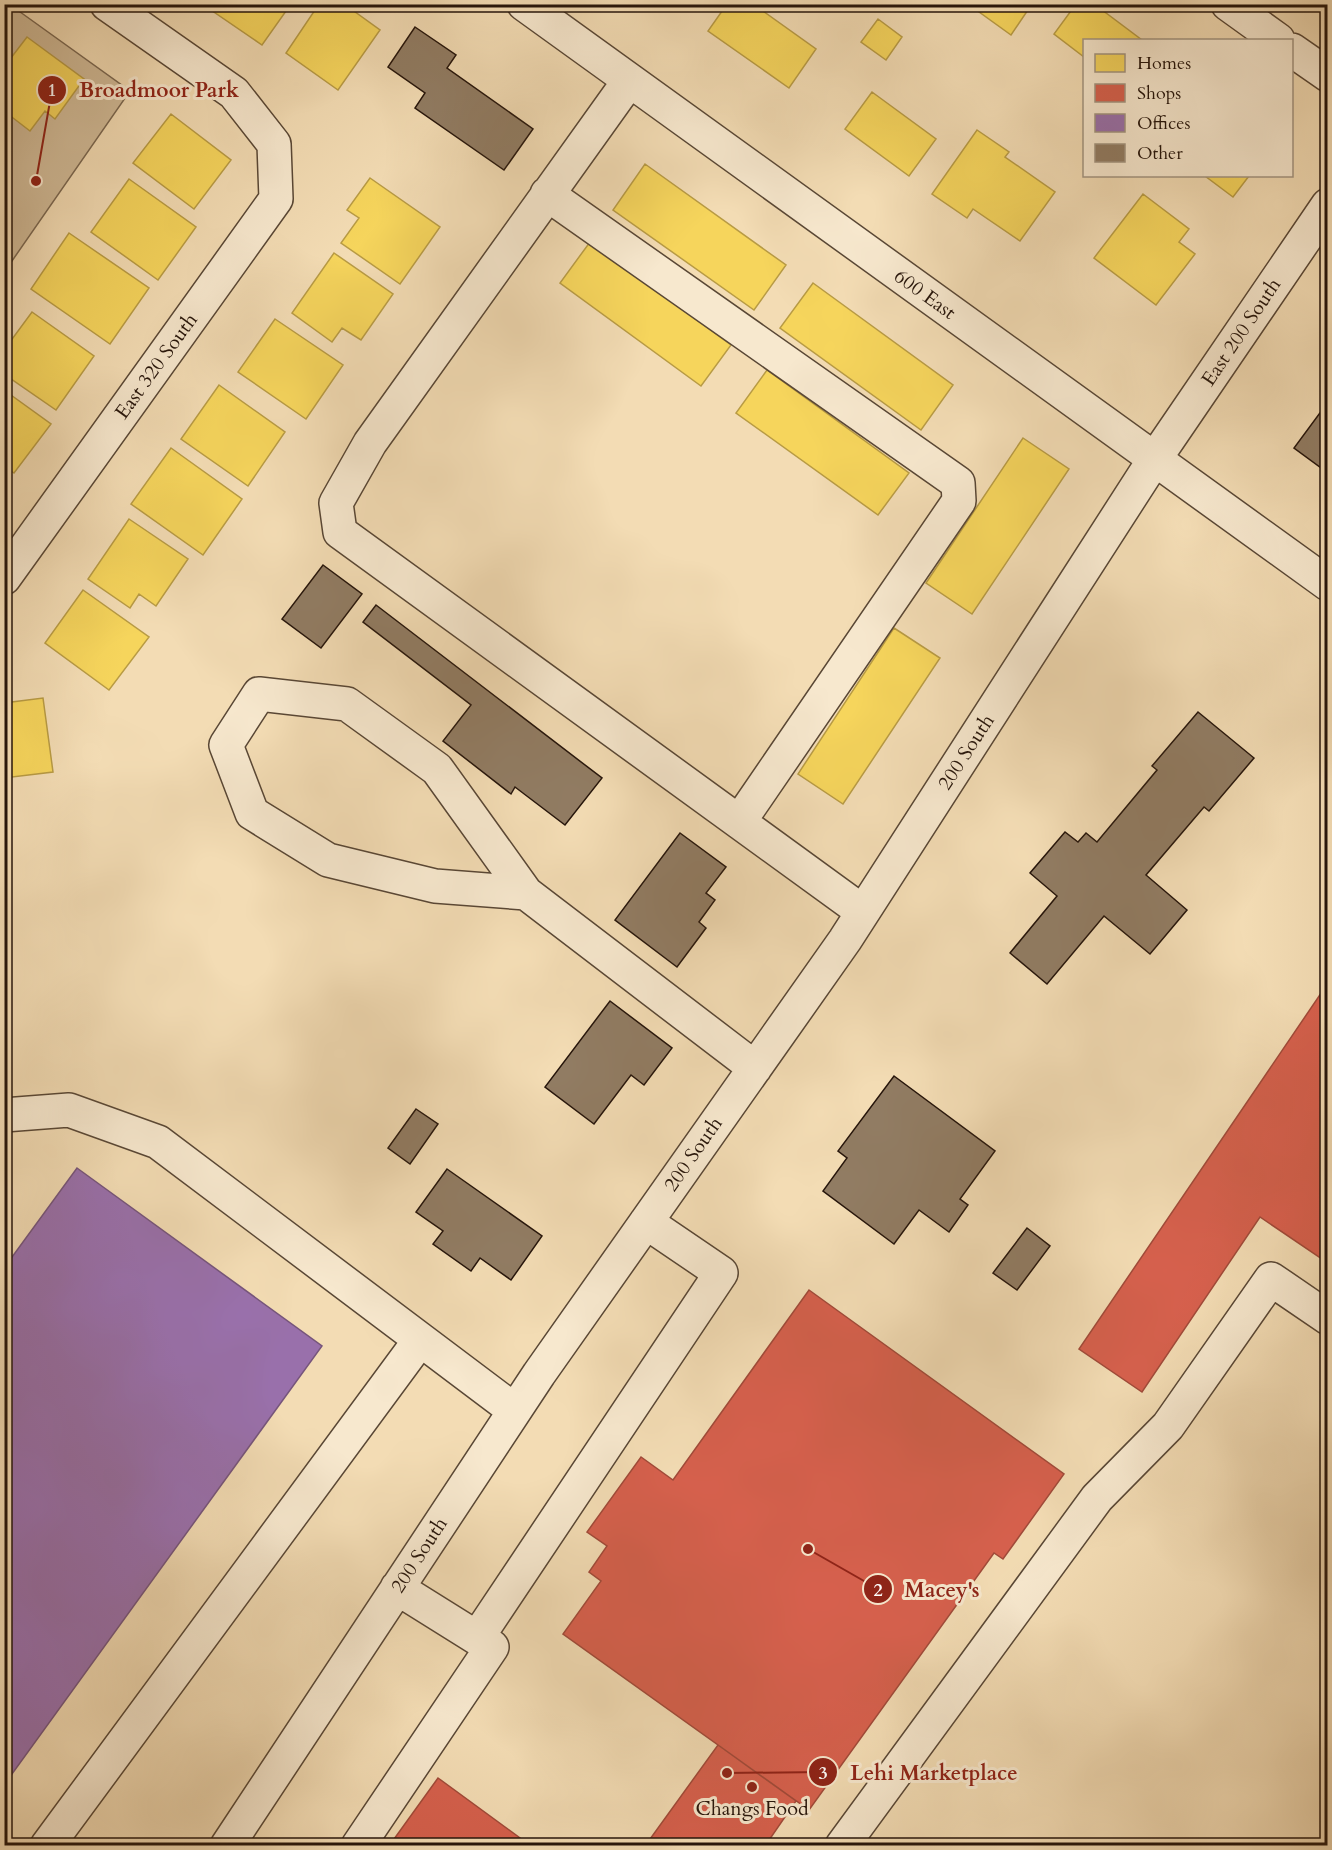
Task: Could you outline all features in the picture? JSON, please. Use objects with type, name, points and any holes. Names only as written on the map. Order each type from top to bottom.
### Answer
[{"type":"street","name":"600 East","points":[[524,4],[1328,584]]},
{"type":"street","points":[[1228,4],[1277,39]]},
{"type":"street","name":"East 320 South","points":[[4,578],[276,199],[274,144],[234,93],[126,10]]},
{"type":"street","points":[[1293,51],[1328,75]]},
{"type":"street","points":[[629,81],[370,443],[336,503],[340,532],[863,912]]},
{"type":"street","points":[[547,194],[958,483],[959,501],[739,822]]},
{"type":"street","name":"East 200 South","points":[[1154,460],[1328,205]]},
{"type":"street","name":"200 South","points":[[227,1845],[514,1410],[863,912],[1154,460]]},
{"type":"street","points":[[526,893],[435,886],[328,860],[252,813],[226,745],[259,694],[347,704],[437,769],[526,893],[754,1068]]},
{"type":"street","points":[[4,1115],[69,1110],[158,1142],[514,1410]]},
{"type":"street","points":[[477,1638],[721,1273],[646,1222]]},
{"type":"street","points":[[842,1845],[1097,1498],[1168,1426],[1271,1280],[1328,1318]]},
{"type":"street","points":[[53,1843],[420,1340]]},
{"type":"street","points":[[358,1845],[492,1647],[397,1588]]},
{"type":"shaded area","points":[[9,4],[130,91],[5,271],[4,5]]},
{"type":"building: Homes","points":[[210,4],[291,4],[262,45],[208,8]]},
{"type":"building: Homes","points":[[319,4],[344,4],[380,30],[338,90],[286,53]]},
{"type":"building: Homes","points":[[668,4],[681,4],[676,11]]},
{"type":"building: Homes","points":[[727,4],[753,4],[816,49],[789,88],[708,31]]},
{"type":"building: Homes","points":[[968,4],[1032,4],[1011,35]]},
{"type":"building: Homes","points":[[1076,4],[1094,4],[1141,39],[1083,39],[1083,56],[1054,34]]},
{"type":"building: Homes","points":[[878,19],[902,37],[886,60],[861,42]]},
{"type":"building: Homes","points":[[27,37],[84,79],[55,119],[45,111],[30,131],[4,111],[4,94],[9,88],[4,84],[4,67]]},
{"type":"building: Homes","points":[[872,92],[936,139],[909,176],[845,129]]},
{"type":"building: Homes","points":[[171,114],[231,160],[194,209],[133,163]]},
{"type":"building: Homes","points":[[977,130],[1009,152],[1005,157],[1055,192],[1020,241],[973,209],[967,218],[932,194]]},
{"type":"building: Homes","points":[[645,164],[786,265],[754,310],[613,210]]},
{"type":"building: Homes","points":[[1206,177],[1248,177],[1233,197]]},
{"type":"building: Homes","points":[[370,178],[440,227],[400,284],[341,243],[359,218],[347,210]]},
{"type":"building: Homes","points":[[129,179],[196,227],[158,280],[91,232]]},
{"type":"building: Homes","points":[[1143,194],[1189,229],[1179,242],[1195,254],[1156,305],[1094,258]]},
{"type":"building: Homes","points":[[69,233],[149,288],[110,344],[31,289]]},
{"type":"building: Homes","points":[[590,242],[731,345],[701,386],[560,283]]},
{"type":"building: Homes","points":[[334,253],[393,294],[361,340],[342,328],[332,342],[292,313]]},
{"type":"building: Homes","points":[[813,283],[953,385],[921,430],[780,328]]},
{"type":"building: Homes","points":[[32,312],[94,356],[56,410],[4,374],[4,350]]},
{"type":"building: Homes","points":[[275,319],[343,365],[306,419],[238,372]]},
{"type":"building: Homes","points":[[767,370],[909,473],[878,515],[736,413]]},
{"type":"building: Homes","points":[[219,385],[285,432],[248,486],[181,439]]},
{"type":"building: Homes","points":[[4,390],[51,424],[14,473],[4,466]]},
{"type":"building: Homes","points":[[1023,438],[1069,469],[972,614],[926,583]]},
{"type":"building: Homes","points":[[171,448],[242,499],[203,555],[131,504]]},
{"type":"building: Homes","points":[[129,519],[188,559],[156,606],[139,594],[130,608],[88,579]]},
{"type":"building: Homes","points":[[83,590],[149,637],[109,690],[45,643]]},
{"type":"building: Homes","points":[[894,628],[940,658],[843,804],[798,774]]},
{"type":"building: Homes","points":[[43,698],[53,772],[4,778],[4,703]]},
{"type":"building: Shops","points":[[1328,983],[1328,1263],[1260,1217],[1142,1392],[1079,1349]]},
{"type":"building: Shops","points":[[809,1290],[1064,1474],[1003,1559],[994,1553],[809,1810],[563,1634],[601,1581],[589,1572],[607,1546],[587,1532],[641,1457],[673,1480]]},
{"type":"building: Shops","points":[[718,1745],[796,1801],[765,1846],[645,1846]]},
{"type":"building: Shops","points":[[438,1778],[531,1846],[389,1846]]},
{"type":"building: Offices","points":[[77,1168],[322,1346],[4,1785],[4,1268]]},
{"type":"building: Other","points":[[415,27],[456,55],[447,68],[533,129],[504,170],[415,108],[425,93],[388,67]]},
{"type":"building: Other","points":[[1328,402],[1328,473],[1294,448]]},
{"type":"building: Other","points":[[323,565],[362,594],[321,648],[282,619]]},
{"type":"building: Other","points":[[376,605],[602,778],[565,825],[515,787],[511,794],[443,741],[471,705],[363,622]]},
{"type":"building: Other","points":[[1198,712],[1254,758],[1209,811],[1204,807],[1146,875],[1187,910],[1150,954],[1104,916],[1047,984],[1010,953],[1057,896],[1030,873],[1065,832],[1078,842],[1086,833],[1097,842],[1157,770],[1152,766]]},
{"type":"building: Other","points":[[680,833],[726,867],[706,893],[715,900],[699,922],[706,928],[677,967],[615,920]]},
{"type":"building: Other","points":[[610,1001],[672,1048],[644,1085],[631,1075],[594,1124],[545,1087]]},
{"type":"building: Other","points":[[894,1076],[995,1151],[960,1199],[968,1205],[949,1232],[919,1210],[894,1244],[823,1191],[847,1158],[838,1151]]},
{"type":"building: Other","points":[[416,1109],[438,1124],[410,1164],[388,1148]]},
{"type":"building: Other","points":[[447,1169],[542,1236],[511,1280],[480,1258],[471,1271],[433,1244],[443,1231],[416,1212]]},
{"type":"building: Other","points":[[1027,1228],[1050,1246],[1017,1290],[993,1273]]},
{"type":"place","name":"Broadmoor Park","points":[[36,181]]},
{"type":"place","name":"Macey's","points":[[808,1549]]},
{"type":"place","name":"Lehi Marketplace","points":[[727,1773]]},
{"type":"place","name":"Changs Food","points":[[752,1787]]}]
